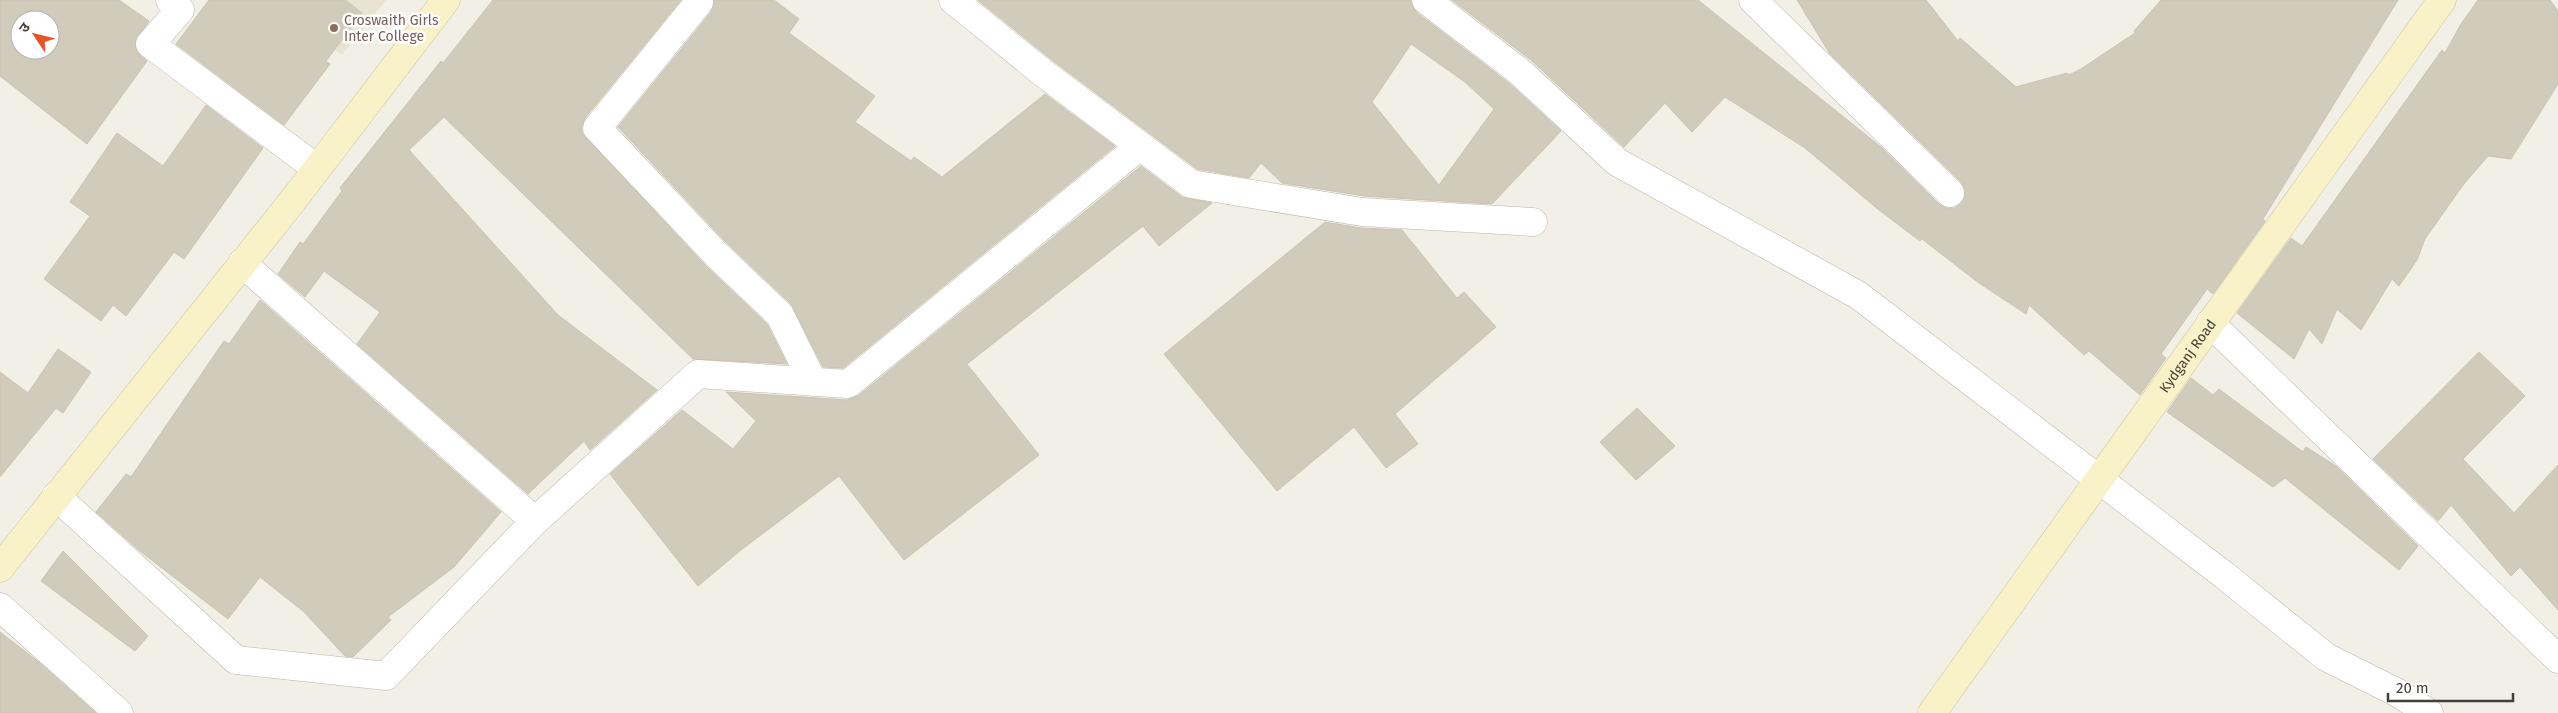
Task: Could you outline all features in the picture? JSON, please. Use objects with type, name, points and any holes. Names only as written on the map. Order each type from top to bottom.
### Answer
[{"type":"main road","points":[[0,568],[242,263],[446,0]]},
{"type":"main road","name":"Kydganj Road","points":[[1932,713],[2442,0]]},
{"type":"street","points":[[170,0],[180,10],[150,44],[316,168]]},
{"type":"street","points":[[698,0],[699,2],[598,128],[716,254],[780,315],[813,382]]},
{"type":"street","points":[[952,0],[1042,72],[1191,184],[1362,212],[1533,222]]},
{"type":"street","points":[[1426,0],[1520,72],[1617,162],[1858,295],[2224,575],[2326,657],[2398,693],[2429,713]]},
{"type":"street","points":[[1753,0],[1950,193]]},
{"type":"street","points":[[56,496],[236,660],[386,676],[535,521],[698,374],[848,384],[1140,146]]},
{"type":"street","points":[[242,263],[535,521]]},
{"type":"street","points":[[2210,323],[2558,659]]},
{"type":"street","points":[[0,607],[119,713]]},
{"type":"shaded area","name":"Croswaith Girls Inter College","points":[[265,0],[386,0],[342,55]]},
{"type":"building","points":[[0,0],[119,0],[149,21],[135,42],[136,50],[147,61],[87,144],[0,76]]},
{"type":"building","points":[[209,0],[345,0],[362,13],[326,61],[330,64],[284,125],[176,44]]},
{"type":"building","points":[[493,0],[681,0],[585,118],[582,125],[582,133],[705,265],[767,324],[787,364],[693,359],[444,117],[409,150],[558,315],[657,390],[590,450],[584,441],[528,494],[357,344],[380,312],[324,271],[305,297],[278,274],[300,242],[303,244],[342,191],[340,188],[441,61],[443,63]]},
{"type":"building","points":[[714,0],[774,0],[799,19],[789,33],[875,96],[855,122],[911,161],[914,157],[942,177],[1045,94],[1115,146],[843,368],[823,367],[791,304],[727,243],[618,127],[711,12]]},
{"type":"building","points":[[978,0],[1411,0],[1416,12],[1510,84],[1561,131],[1492,204],[1364,196],[1282,183],[1261,163],[1249,178],[1197,169],[1052,60]],"holes":[[[1411,44],[1465,82],[1494,109],[1439,185],[1372,102]]]},
{"type":"building","points":[[1452,0],[1698,0],[1881,147],[1939,204],[1947,208],[1955,208],[1961,204],[1965,197],[1965,189],[1961,182],[1830,54],[1797,0],[1926,0],[1958,41],[1960,38],[2016,87],[2067,73],[2069,75],[2081,69],[2135,33],[2134,31],[2161,0],[2398,0],[2263,219],[2265,221],[2213,294],[2207,289],[2161,354],[2166,358],[2140,395],[2089,351],[2084,355],[2029,305],[2026,314],[1979,283],[1922,239],[1920,241],[1879,210],[1805,148],[1725,97],[1692,132],[1665,103],[1624,147],[1531,60]]},
{"type":"building","points":[[2478,0],[2550,0],[2558,11],[2558,84],[2511,159],[2488,156],[2463,185],[2425,239],[2417,260],[2399,286],[2392,279],[2361,330],[2337,309],[2322,344],[2309,329],[2294,359],[2237,313],[2291,238],[2302,246],[2442,50],[2445,53],[2461,24]]},
{"type":"building","points":[[206,105],[263,148],[184,259],[174,252],[126,316],[113,305],[101,321],[44,279],[90,216],[70,202],[117,133],[163,166]]},
{"type":"building","points":[[1141,166],[1182,197],[1212,203],[1159,246],[1143,226],[967,364],[1039,455],[904,560],[839,476],[741,550],[698,586],[610,474],[682,410],[733,449],[756,421],[726,392],[847,400],[858,396]]},
{"type":"building","points":[[1325,222],[1361,228],[1402,230],[1457,298],[1464,292],[1496,327],[1395,414],[1418,444],[1386,468],[1354,427],[1277,491],[1164,354]]},
{"type":"building","points":[[260,300],[501,512],[454,567],[388,617],[391,620],[353,657],[345,656],[303,611],[260,577],[228,619],[140,551],[96,512],[126,474],[131,477],[224,341],[229,344]]},
{"type":"building","points":[[58,349],[91,372],[63,413],[56,408],[0,477],[0,372],[28,393]]},
{"type":"building","points":[[2479,352],[2525,396],[2463,459],[2514,513],[2558,465],[2558,610],[2520,567],[2511,576],[2451,505],[2438,521],[2373,459]]},
{"type":"building","points":[[2191,378],[2213,395],[2219,389],[2303,452],[2306,447],[2336,466],[2418,546],[2399,570],[2285,478],[2273,487],[2167,412]]},
{"type":"building","points":[[1637,408],[1675,446],[1636,480],[1600,442]]},
{"type":"building","points":[[63,551],[148,636],[135,651],[41,581]]},
{"type":"building","points":[[0,632],[40,663],[96,713],[0,713]]},
{"type":"place","name":"Croswaith Girls Inter College","points":[[334,28]]}]
